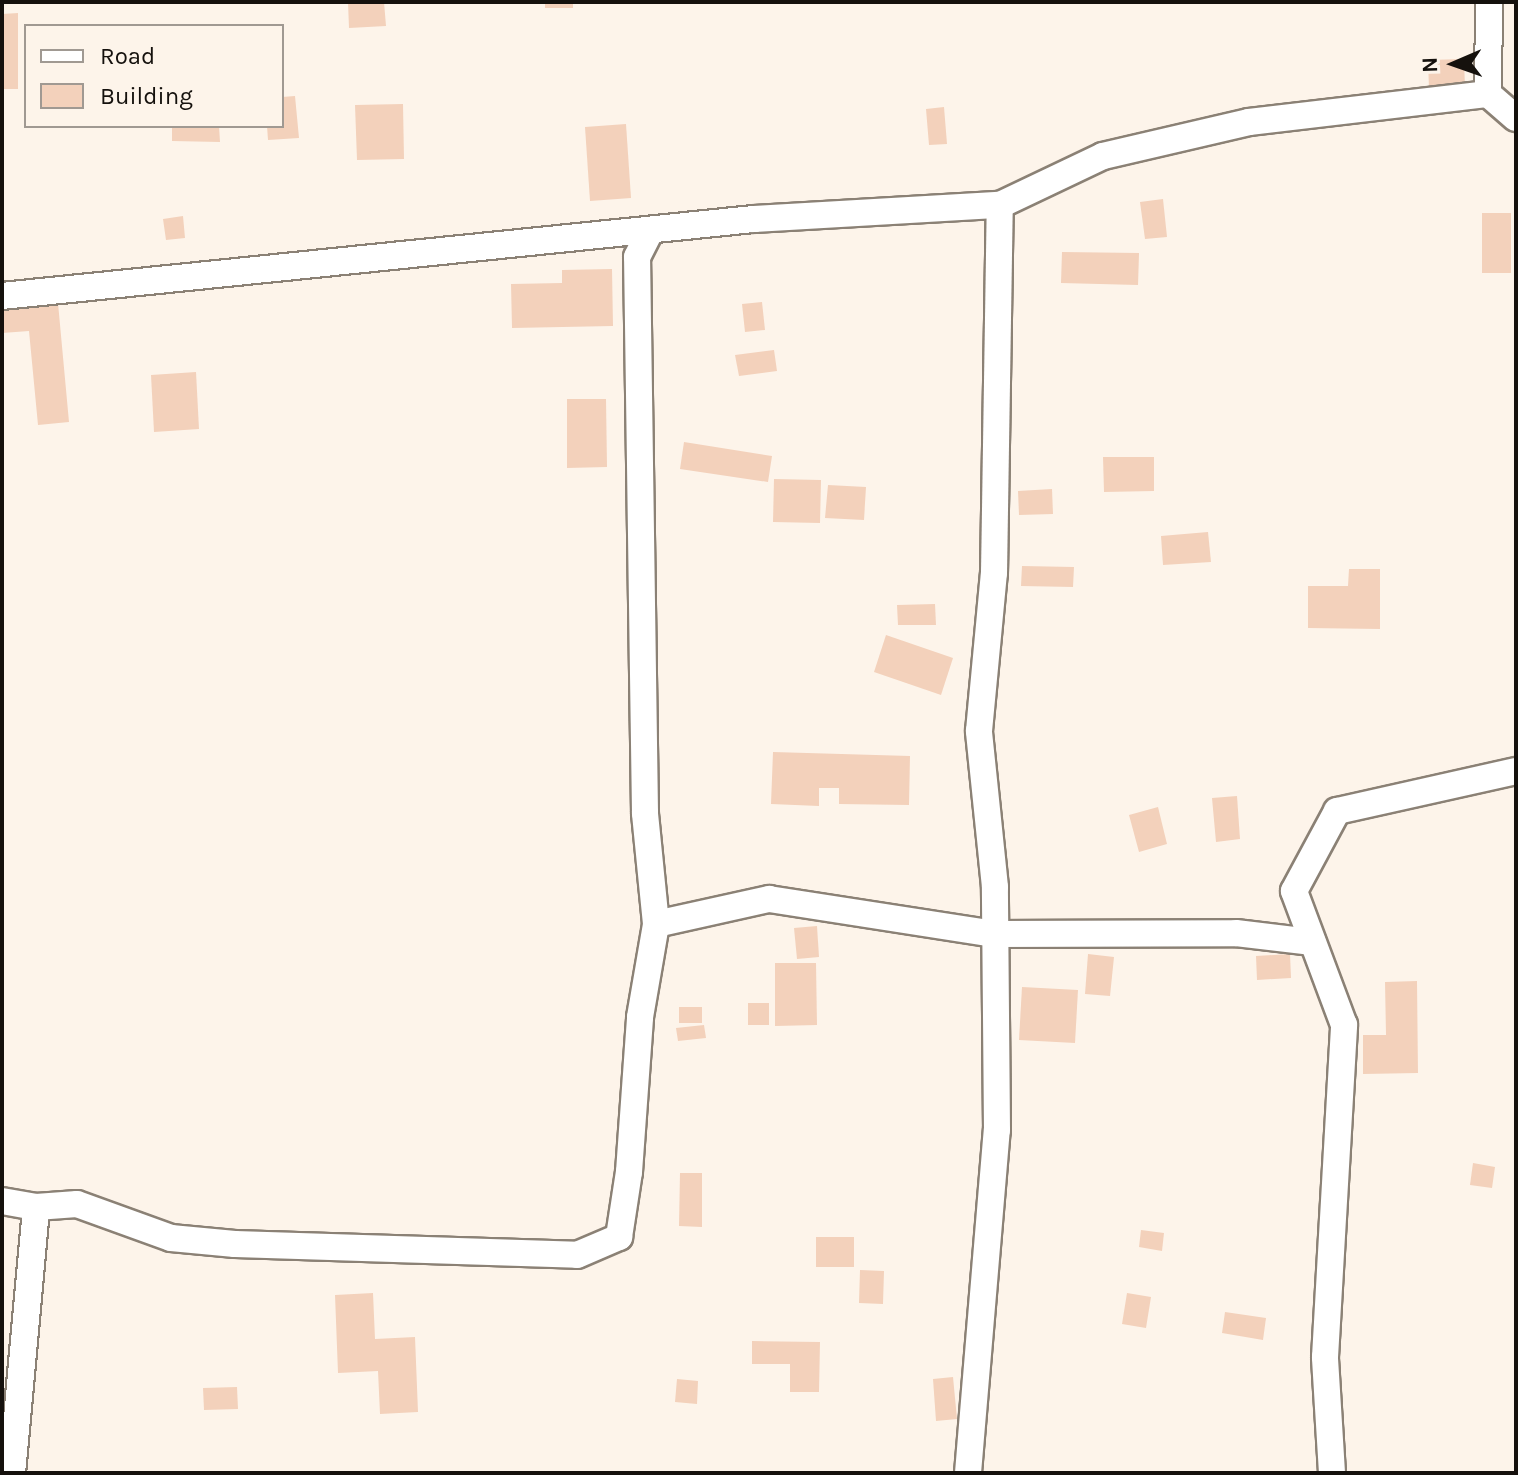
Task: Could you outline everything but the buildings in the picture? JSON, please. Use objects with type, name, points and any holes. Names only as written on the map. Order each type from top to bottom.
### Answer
[{"type":"street","points":[[1488,94],[1489,2]]},
{"type":"street","points":[[2,296],[651,230],[1000,205],[1103,156],[1249,122],[1488,94],[1516,118]]},
{"type":"street","points":[[968,1473],[997,1130],[995,887],[979,731],[994,573],[1000,205]]},
{"type":"street","points":[[2,1201],[36,1207],[77,1204],[171,1238],[235,1244],[577,1255],[619,1237],[629,1172],[640,1017],[656,924],[645,813],[637,257],[651,230]]},
{"type":"street","points":[[1332,1473],[1325,1357],[1344,1025],[1294,891],[1337,811],[1516,771]]},
{"type":"street","points":[[656,924],[769,899],[995,934],[1236,933],[1312,942]]},
{"type":"street","points":[[12,1473],[36,1207]]}]
